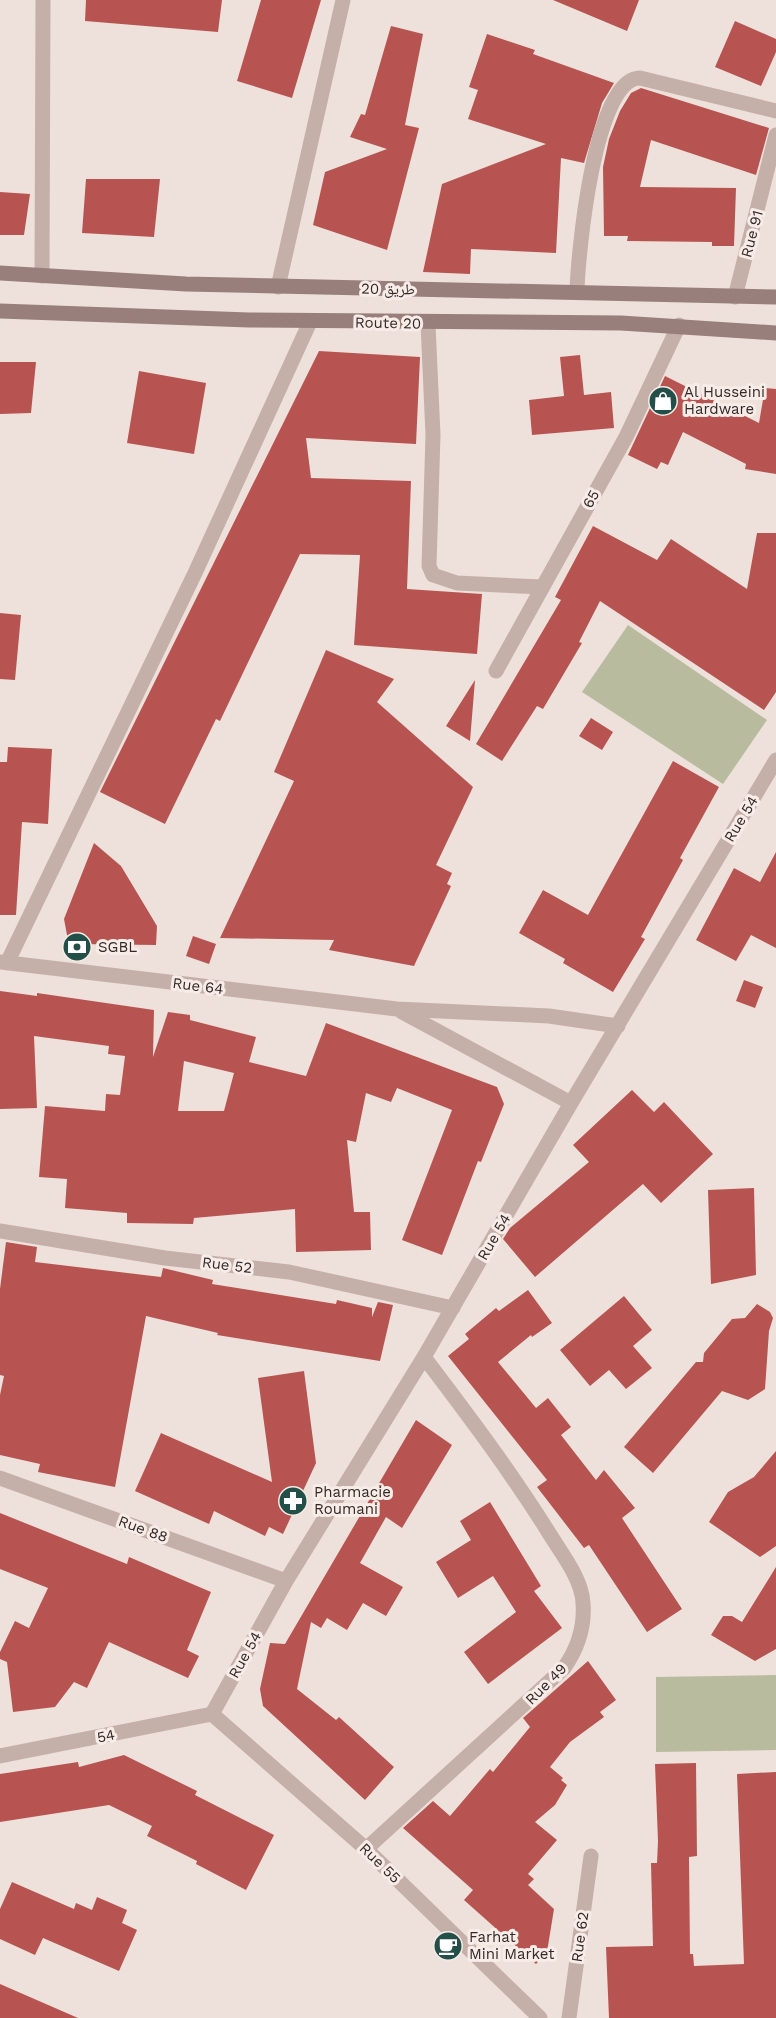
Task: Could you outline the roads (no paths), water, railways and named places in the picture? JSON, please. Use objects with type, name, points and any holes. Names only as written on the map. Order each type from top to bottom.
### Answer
[{"type":"main road","name":"طريق 20","points":[[0,273],[278,287],[577,291],[776,297]]},
{"type":"main road","name":"Route 20","points":[[0,310],[310,322],[679,325],[772,334]]},
{"type":"street","points":[[42,276],[43,0]]},
{"type":"street","points":[[278,287],[344,0]]},
{"type":"street","points":[[577,291],[583,219],[595,158],[608,113],[622,86],[634,78],[640,78],[776,111]]},
{"type":"street","name":"Rue 91","points":[[735,297],[776,135]]},
{"type":"street","points":[[4,963],[195,573],[310,322]]},
{"type":"street","points":[[428,324],[433,435],[429,566],[433,575],[456,583],[542,587]]},
{"type":"street","name":"65","points":[[496,671],[626,437],[679,325]]},
{"type":"street","name":"Rue 54","points":[[212,1714],[286,1581],[424,1357],[571,1103],[776,760]]},
{"type":"street","name":"Rue 64","points":[[4,963],[397,1009],[549,1016],[618,1026]]},
{"type":"street","name":"Rue 64","points":[[397,1009],[571,1103]]},
{"type":"street","name":"Rue 52","points":[[0,1231],[165,1258],[289,1272],[453,1308]]},
{"type":"street","name":"Rue 49","points":[[366,1849],[564,1668],[575,1653],[582,1633],[584,1601],[570,1567],[511,1473],[424,1357]]},
{"type":"street","name":"Rue 88","points":[[0,1478],[286,1581]]},
{"type":"street","name":"Rue 55","points":[[212,1714],[366,1849],[540,2018]]},
{"type":"street","name":"54","points":[[0,1756],[212,1714]]},
{"type":"street","name":"Rue 62","points":[[569,2018],[591,1856]]},
{"type":"place","name":"Al Husseini Hardware","points":[[663,401]]},
{"type":"place","name":"SGBL","points":[[77,947]]},
{"type":"place","name":"Pharmacie Roumani","points":[[293,1501]]},
{"type":"place","name":"Farhat Mini Market","points":[[448,1946]]}]
